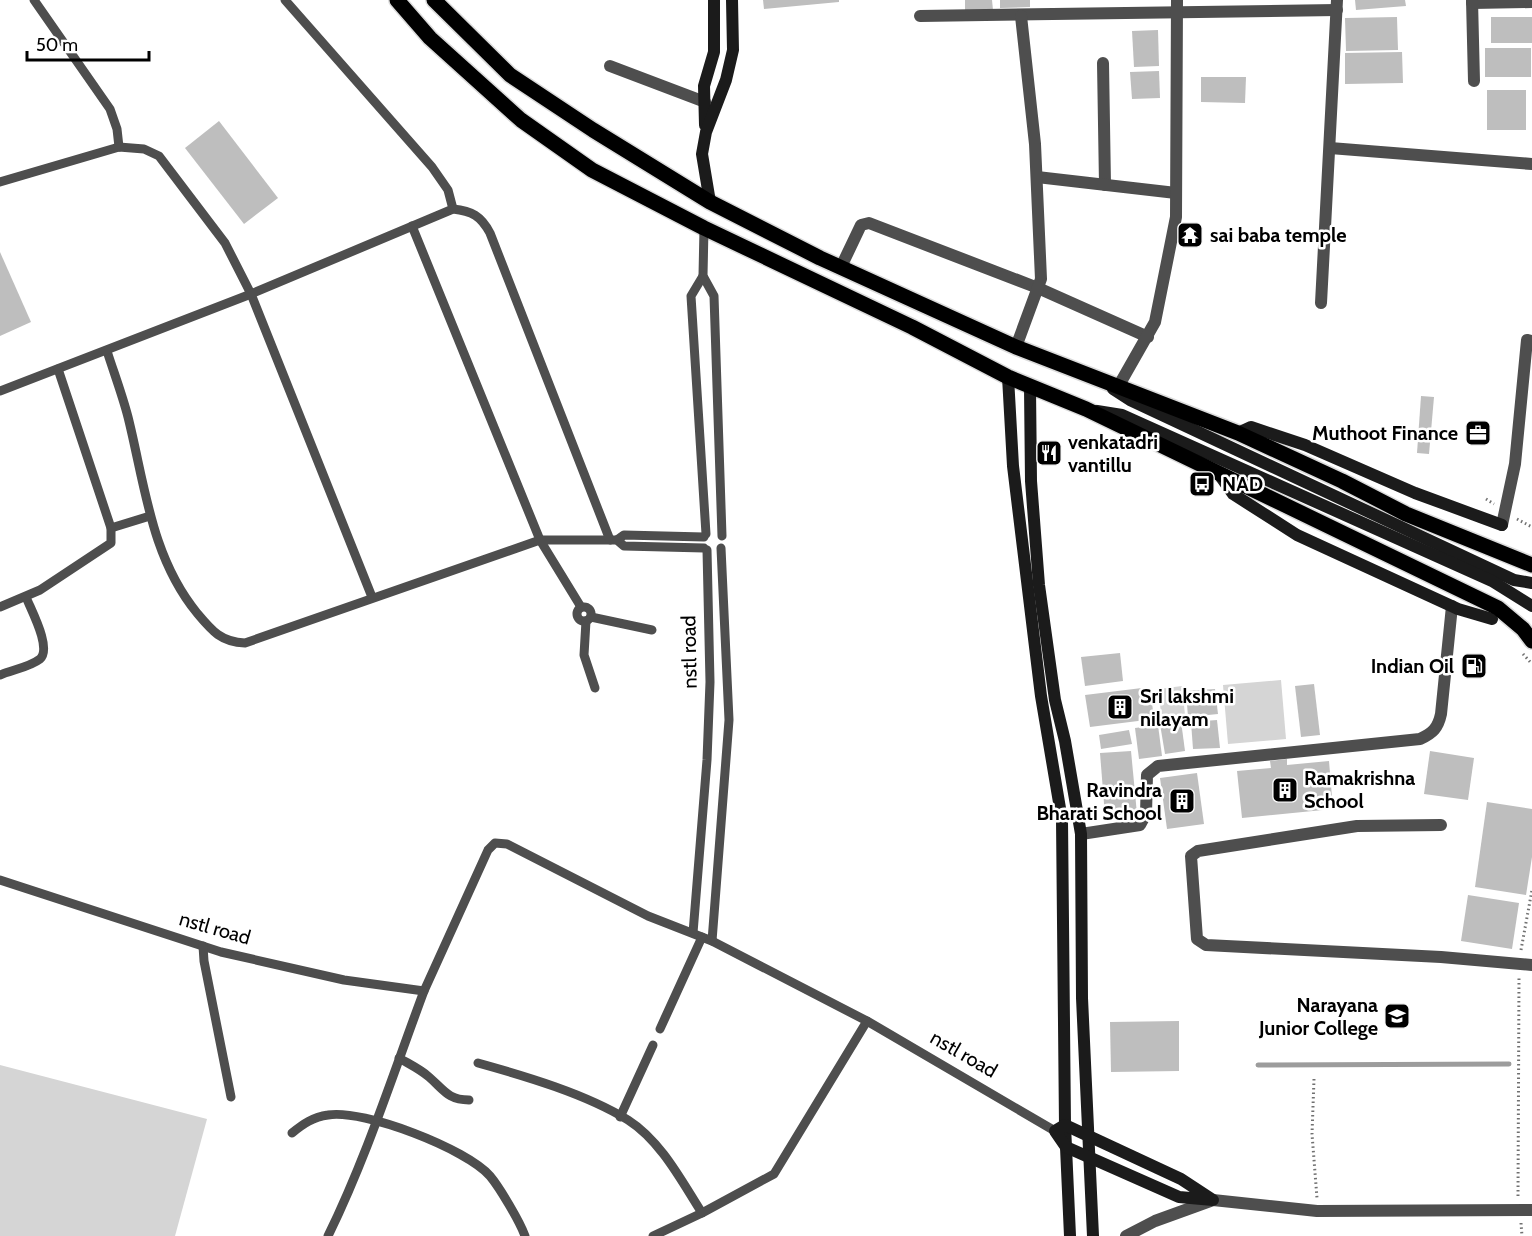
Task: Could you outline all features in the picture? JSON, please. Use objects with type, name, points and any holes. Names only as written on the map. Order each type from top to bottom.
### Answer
[{"type":"main road","points":[[397,0],[430,38],[521,120],[592,170],[704,228],[912,327],[1030,388],[1086,409],[1221,477],[1498,608],[1523,628],[1532,640]]},
{"type":"main road","points":[[434,0],[510,75],[593,130],[710,202],[841,267],[1016,347],[1238,433],[1342,481],[1406,514],[1532,565]]},
{"type":"street","points":[[706,132],[705,86],[714,52],[714,0]]},
{"type":"street","points":[[710,202],[702,154],[706,132],[726,80],[733,50],[732,0]]},
{"type":"street","points":[[1118,387],[1155,322],[1172,235],[1176,193],[1177,0]]},
{"type":"street","points":[[1474,81],[1472,1],[1532,3]]},
{"type":"street","points":[[920,16],[1177,14],[1337,5],[1321,303]]},
{"type":"street","points":[[1016,347],[1041,279],[1036,177],[1021,16]]},
{"type":"street","points":[[1103,63],[1105,185]]},
{"type":"street","points":[[610,66],[705,102]]},
{"type":"street","points":[[1330,148],[1532,164]]},
{"type":"street","points":[[1036,177],[1176,193]]},
{"type":"street","points":[[841,267],[854,234],[861,225],[868,223],[1038,288],[1148,337]]},
{"type":"street","points":[[1238,433],[1251,427],[1305,445],[1415,493],[1502,525],[1515,464],[1527,340],[1532,341]]},
{"type":"street","points":[[1008,377],[1012,466],[1041,696],[1062,820],[1060,1128],[1066,1147],[1070,1236]]},
{"type":"street","points":[[1096,379],[1130,400],[1374,515],[1514,580],[1532,583]]},
{"type":"street","points":[[1030,388],[1032,481],[1039,585],[1054,700],[1065,741],[1081,834],[1082,998],[1093,1236]]},
{"type":"street","points":[[1086,409],[1122,415],[1492,581],[1532,606]]},
{"type":"street","points":[[1221,477],[1233,494],[1298,535],[1452,606],[1492,619]]},
{"type":"street","points":[[1081,834],[1140,825],[1146,814],[1147,775],[1158,766],[1420,739],[1432,733],[1438,725],[1441,714],[1452,606]]},
{"type":"street","points":[[1441,825],[1357,826],[1198,850],[1191,856],[1197,939],[1206,945],[1532,965]]},
{"type":"street","name":"nstl road","points":[[1060,1128],[1089,1134],[1181,1179],[1213,1200]]},
{"type":"street","points":[[1066,1147],[1179,1197],[1317,1211],[1526,1209]]},
{"type":"street","points":[[1126,1236],[1155,1221],[1213,1200]]},
{"type":"lane","points":[[34,0],[110,110],[117,129],[119,147]]},
{"type":"lane","points":[[285,0],[432,167],[448,190],[453,209]]},
{"type":"lane","points":[[0,182],[119,147],[144,149],[159,156],[225,243],[251,294],[372,597]]},
{"type":"lane","points":[[0,391],[251,294],[453,209],[476,213],[490,233],[613,540],[624,546],[706,549],[713,552],[722,548]]},
{"type":"lane","points":[[412,226],[540,540],[581,608],[577,615],[581,621],[588,619],[652,630]]},
{"type":"lane","points":[[704,228],[703,276],[714,296],[729,720],[712,941]]},
{"type":"lane","name":"nstl road","points":[[697,935],[710,682],[706,549],[691,296],[703,276]]},
{"type":"lane","points":[[107,351],[127,414],[150,516],[162,556],[178,589],[214,634],[223,639],[245,643],[540,540],[613,540],[624,534],[705,536],[712,531],[722,536]]},
{"type":"lane","points":[[0,607],[26,597],[107,548],[112,538],[111,528],[58,369]]},
{"type":"lane","points":[[111,528],[150,516]]},
{"type":"lane","points":[[0,675],[39,660],[45,652],[26,597]]},
{"type":"lane","points":[[588,619],[584,655],[595,688]]},
{"type":"lane","name":"nstl road","points":[[328,1236],[355,1181],[379,1120],[424,991],[488,850],[495,843],[507,844],[648,916],[712,941],[867,1021],[1060,1128]]},
{"type":"lane","name":"nstl road","points":[[0,880],[203,946],[292,969],[424,991]]},
{"type":"lane","points":[[660,1029],[697,935]]},
{"type":"lane","points":[[203,946],[231,1096]]},
{"type":"lane","points":[[653,1236],[702,1213],[774,1174],[867,1021]]},
{"type":"lane","points":[[620,1117],[653,1045]]},
{"type":"lane","points":[[399,1058],[429,1077],[445,1095],[458,1100],[469,1100]]},
{"type":"lane","points":[[478,1063],[512,1072],[586,1100],[629,1120],[668,1161],[702,1213]]},
{"type":"lane","points":[[292,1133],[315,1117],[330,1114],[352,1114],[379,1120],[471,1161],[490,1176],[525,1236]]},
{"type":"path","points":[[1522,1236],[1526,1209],[1519,964],[1532,890]]},
{"type":"path","points":[[1314,1079],[1312,1134],[1317,1211]]},
{"type":"shaded area","points":[[1281,680],[1286,739],[1228,744],[1223,685]]},
{"type":"shaded area","points":[[1182,686],[1185,715],[1161,717],[1159,689]]},
{"type":"shaded area","points":[[0,1065],[207,1119],[175,1236],[0,1236]]},
{"type":"building","points":[[763,0],[839,0],[839,2],[764,9]]},
{"type":"building","points":[[965,0],[992,0],[993,10],[965,10]]},
{"type":"building","points":[[1000,0],[1030,0],[1030,7],[1000,8]]},
{"type":"building","points":[[1355,0],[1405,0],[1406,6],[1356,10]]},
{"type":"building","points":[[1397,17],[1398,50],[1346,51],[1345,18]]},
{"type":"building","points":[[1491,17],[1532,17],[1532,43],[1491,43]]},
{"type":"building","points":[[1158,30],[1159,66],[1134,67],[1132,31]]},
{"type":"building","points":[[1485,48],[1531,48],[1531,77],[1485,77]]},
{"type":"building","points":[[1402,52],[1403,83],[1345,84],[1345,53]]},
{"type":"building","points":[[1159,71],[1160,98],[1132,99],[1130,72]]},
{"type":"building","points":[[1201,77],[1246,77],[1245,103],[1201,102]]},
{"type":"building","points":[[1487,90],[1526,90],[1526,130],[1487,130]]},
{"type":"building","points":[[219,121],[278,198],[244,224],[185,148]]},
{"type":"building","points":[[0,252],[31,322],[0,336]]},
{"type":"building","points":[[1421,396],[1434,397],[1429,454],[1417,453]]},
{"type":"building","points":[[1120,653],[1123,681],[1085,686],[1081,657]]},
{"type":"building","points":[[1314,684],[1320,735],[1301,737],[1295,686]]},
{"type":"building","name":"Sri lakshmi nilayam","points":[[1150,687],[1154,719],[1090,727],[1085,695]]},
{"type":"building","points":[[1215,689],[1218,714],[1188,717],[1186,691]]},
{"type":"building","points":[[1217,720],[1220,748],[1193,749],[1191,722]]},
{"type":"building","points":[[1181,721],[1185,751],[1165,754],[1160,724]]},
{"type":"building","points":[[1158,725],[1162,756],[1139,759],[1135,728]]},
{"type":"building","points":[[1129,730],[1132,744],[1101,749],[1099,735]]},
{"type":"building","points":[[1131,751],[1137,814],[1105,816],[1100,753]]},
{"type":"building","points":[[1430,751],[1474,758],[1468,800],[1424,794]]},
{"type":"building","name":"Ramakrishna School","points":[[1287,759],[1287,765],[1329,761],[1333,809],[1242,818],[1237,771],[1271,768],[1270,761]]},
{"type":"building","name":"Ravindra Bharati School","points":[[1197,773],[1204,824],[1167,829],[1160,778]]},
{"type":"building","points":[[1487,802],[1532,809],[1532,857],[1526,895],[1475,887]]},
{"type":"building","points":[[1468,895],[1519,903],[1512,949],[1461,941]]},
{"type":"building","points":[[1179,1021],[1179,1071],[1111,1072],[1110,1022]]},
{"type":"waterway","points":[[1258,1065],[1509,1064]]},
{"type":"place","name":"sai baba temple","points":[[1190,235]]},
{"type":"place","name":"Muthoot Finance","points":[[1478,433]]},
{"type":"place","name":"venkatadri vantillu","points":[[1049,453]]},
{"type":"place","name":"NAD","points":[[1202,484]]},
{"type":"place","name":"Indian Oil","points":[[1474,666]]},
{"type":"place","name":"Sri lakshmi nilayam","points":[[1120,707]]},
{"type":"place","name":"Ramakrishna School","points":[[1285,790]]},
{"type":"place","name":"Ravindra Bharati School","points":[[1182,801]]},
{"type":"place","name":"Narayana Junior College","points":[[1397,1016]]}]
